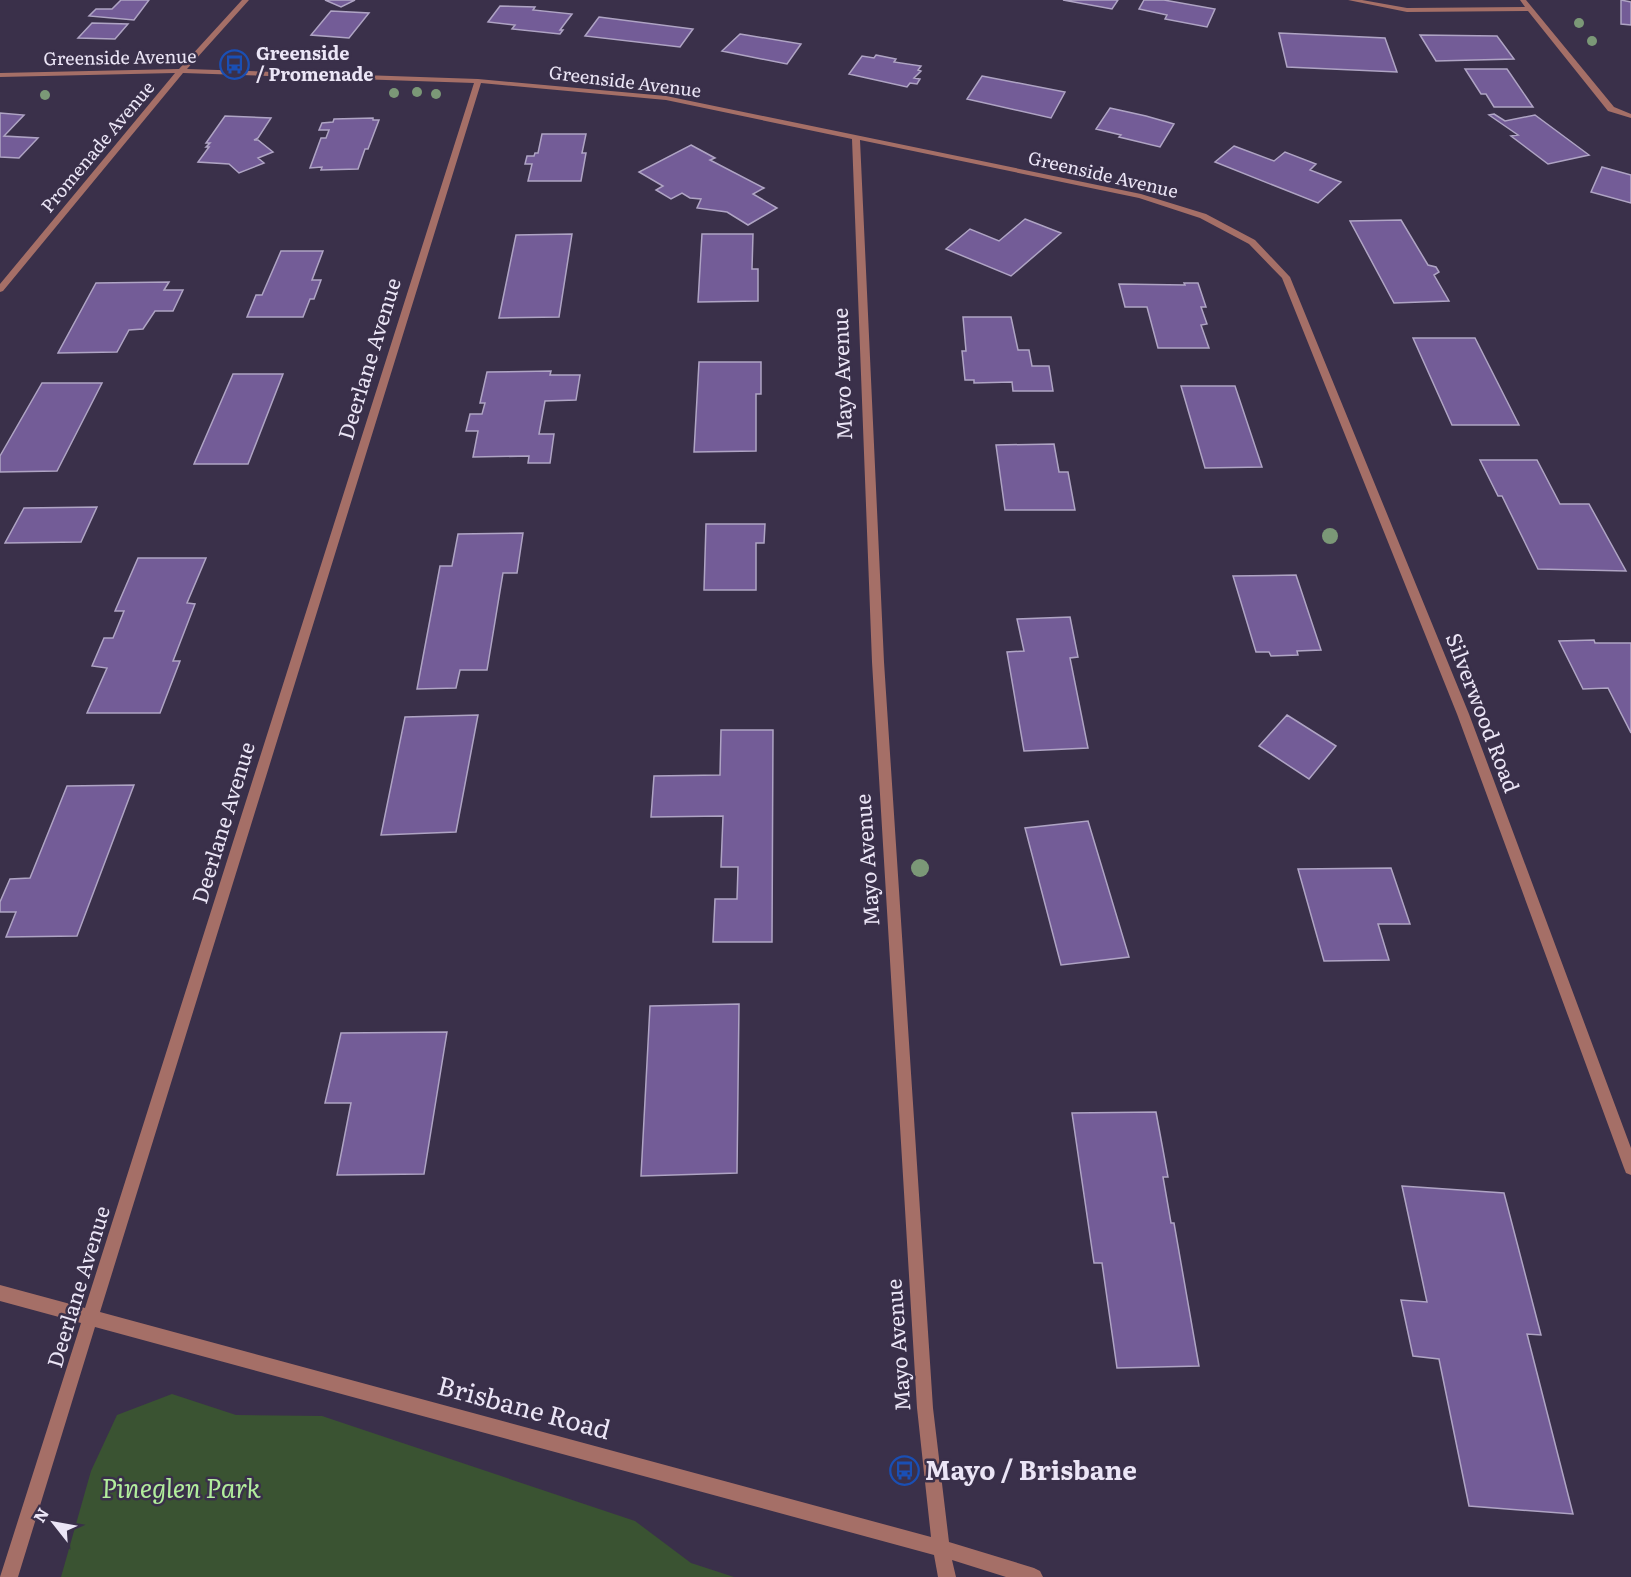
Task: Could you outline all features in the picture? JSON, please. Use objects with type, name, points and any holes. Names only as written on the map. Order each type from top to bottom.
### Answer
[{"type":"street","name":"Promenade Avenue","points":[[0,289],[181,71],[246,0]]},
{"type":"street","points":[[1351,0],[1407,10],[1530,9]]},
{"type":"street","points":[[1523,0],[1611,109],[1631,116]]},
{"type":"street","name":"Greenside Avenue","points":[[0,75],[181,71],[478,81],[666,98],[1141,196],[1203,216],[1252,242],[1286,277]]},
{"type":"street","name":"Deerlane Avenue","points":[[9,1577],[478,81]]},
{"type":"street","name":"Mayo Avenue","points":[[856,138],[878,662],[925,1408],[941,1548],[947,1577]]},
{"type":"street","name":"Silverwood Road","points":[[1286,277],[1463,714],[1631,1168]]},
{"type":"street","name":"Brisbane Road","points":[[0,1293],[941,1548],[1034,1577]]},
{"type":"green space","name":"Pineglen Park","points":[[172,1394],[236,1415],[322,1416],[635,1521],[691,1563],[734,1577],[61,1577],[91,1471],[117,1415]]},
{"type":"building","points":[[121,0],[149,0],[134,20],[89,16],[96,9],[112,9]]},
{"type":"building","points":[[325,0],[355,0],[341,7]]},
{"type":"building","points":[[1063,0],[1118,0],[1112,9]]},
{"type":"building","points":[[1144,0],[1164,0],[1215,9],[1207,27],[1165,19],[1167,15],[1139,9]]},
{"type":"building","points":[[1621,0],[1631,2],[1631,25],[1621,24]]},
{"type":"building","points":[[500,6],[535,7],[533,10],[572,14],[560,30],[563,30],[560,34],[512,29],[515,25],[488,22]]},
{"type":"building","points":[[331,11],[369,13],[349,38],[311,35]]},
{"type":"building","points":[[599,17],[693,29],[680,47],[585,36]]},
{"type":"building","points":[[92,23],[128,24],[115,39],[78,38]]},
{"type":"building","points":[[1279,33],[1385,38],[1397,72],[1287,67]]},
{"type":"building","points":[[740,34],[801,44],[787,64],[722,51]]},
{"type":"building","points":[[1420,35],[1497,36],[1514,59],[1436,61]]},
{"type":"building","points":[[876,55],[896,59],[894,62],[921,66],[918,70],[921,71],[914,78],[920,79],[917,84],[910,83],[907,87],[849,74],[862,56],[874,58]]},
{"type":"building","points":[[1465,69],[1507,69],[1533,107],[1494,107],[1486,94],[1481,94]]},
{"type":"building","points":[[982,76],[1065,92],[1051,118],[967,99]]},
{"type":"building","points":[[1110,108],[1174,124],[1160,147],[1119,137],[1121,135],[1096,129]]},
{"type":"building","points":[[0,113],[24,115],[4,136],[38,138],[19,158],[0,157]]},
{"type":"building","points":[[1494,114],[1505,121],[1535,115],[1589,155],[1548,164],[1511,136],[1518,135],[1489,115]]},
{"type":"building","points":[[225,116],[271,118],[258,138],[254,140],[258,140],[273,152],[258,158],[264,163],[239,173],[229,164],[198,162],[209,147],[206,147],[210,143],[206,143]]},
{"type":"building","points":[[373,118],[373,120],[379,120],[358,169],[310,168],[321,138],[326,138],[329,130],[319,130],[322,123],[333,122],[334,119]]},
{"type":"building","points":[[542,134],[586,134],[582,153],[586,153],[581,181],[528,181],[532,164],[525,164],[527,156],[534,156],[538,153]]},
{"type":"building","points":[[691,145],[715,158],[710,160],[764,188],[753,194],[777,208],[748,225],[727,212],[697,208],[701,199],[690,198],[682,193],[671,199],[656,190],[663,186],[639,172]]},
{"type":"building","points":[[1234,146],[1274,161],[1285,152],[1316,164],[1310,170],[1341,182],[1318,203],[1215,162]]},
{"type":"building","points":[[1602,167],[1631,175],[1631,203],[1591,192]]},
{"type":"building","points":[[1025,219],[1061,233],[1011,276],[946,249],[970,229],[999,241]]},
{"type":"building","points":[[1401,220],[1428,265],[1436,267],[1439,272],[1434,275],[1449,301],[1394,303],[1350,221]]},
{"type":"building","points":[[572,234],[559,317],[499,318],[516,235]]},
{"type":"building","points":[[702,234],[753,234],[752,269],[758,269],[758,301],[698,302]]},
{"type":"building","points":[[281,251],[323,251],[312,280],[321,280],[314,299],[310,299],[303,317],[247,317],[256,295],[262,295]]},
{"type":"building","points":[[169,282],[164,290],[183,290],[173,311],[155,311],[143,329],[129,330],[117,352],[58,353],[96,283]]},
{"type":"building","points":[[1184,283],[1198,283],[1206,307],[1201,307],[1207,324],[1201,325],[1209,348],[1158,348],[1147,307],[1125,307],[1119,284],[1185,285]]},
{"type":"building","points":[[963,317],[1011,317],[1018,350],[1029,350],[1032,366],[1049,366],[1053,391],[1013,391],[1012,382],[974,383],[974,380],[965,380],[962,351],[966,351]]},
{"type":"building","points":[[1413,338],[1475,338],[1519,425],[1452,425]]},
{"type":"building","points":[[699,362],[761,362],[761,394],[756,394],[756,451],[694,452]]},
{"type":"building","points":[[551,371],[550,375],[580,375],[576,400],[545,401],[539,434],[554,434],[550,463],[528,463],[529,456],[473,457],[478,431],[466,431],[470,414],[482,414],[485,403],[480,403],[487,372]]},
{"type":"building","points":[[233,374],[283,374],[248,464],[194,464]]},
{"type":"building","points":[[42,383],[102,383],[57,471],[0,472],[0,456]]},
{"type":"building","points":[[1181,386],[1235,386],[1262,467],[1205,468]]},
{"type":"building","points":[[1054,444],[1059,472],[1068,472],[1075,510],[1005,510],[996,445]]},
{"type":"building","points":[[1480,460],[1537,460],[1560,504],[1589,504],[1626,571],[1538,569],[1502,496],[1498,496]]},
{"type":"building","points":[[97,507],[81,542],[5,543],[24,508]]},
{"type":"building","points":[[706,524],[765,524],[764,543],[756,543],[756,590],[704,590]]},
{"type":"building","points":[[523,533],[517,573],[503,573],[487,670],[460,670],[456,688],[417,689],[440,566],[452,566],[458,534]]},
{"type":"building","points":[[138,558],[206,558],[187,603],[195,604],[173,661],[180,661],[160,713],[87,713],[107,668],[92,666],[104,638],[113,638],[124,611],[115,611]]},
{"type":"building","points":[[1296,575],[1321,650],[1297,651],[1298,655],[1271,656],[1269,652],[1256,652],[1233,576]]},
{"type":"building","points":[[1070,617],[1078,657],[1070,658],[1088,748],[1024,751],[1007,652],[1024,651],[1017,619]]},
{"type":"building","points":[[1594,640],[1595,643],[1631,643],[1631,733],[1608,688],[1583,689],[1559,641]]},
{"type":"building","points":[[478,715],[456,832],[381,835],[405,717]]},
{"type":"building","points":[[1287,715],[1336,746],[1309,779],[1259,746]]},
{"type":"building","points":[[721,730],[773,730],[772,942],[713,942],[715,899],[737,899],[738,867],[721,867],[723,816],[651,817],[654,776],[720,775]]},
{"type":"building","points":[[134,785],[77,936],[6,937],[16,912],[0,912],[0,902],[10,879],[30,878],[67,786]]},
{"type":"building","points":[[1088,821],[1129,957],[1061,965],[1025,828]]},
{"type":"building","points":[[1391,868],[1410,924],[1378,924],[1389,960],[1324,961],[1298,869]]},
{"type":"building","points":[[739,1004],[737,1173],[641,1176],[650,1006]]},
{"type":"building","points":[[447,1032],[424,1174],[337,1175],[351,1103],[325,1103],[341,1033]]},
{"type":"building","points":[[1156,1112],[1168,1177],[1163,1177],[1171,1223],[1174,1223],[1199,1366],[1117,1368],[1102,1263],[1094,1263],[1072,1113]]},
{"type":"building","points":[[1402,1186],[1504,1193],[1541,1335],[1527,1334],[1573,1514],[1469,1506],[1439,1359],[1413,1356],[1401,1300],[1427,1302]]},
{"type":"place","name":"Greenside / Promenade","points":[[235,64]]},
{"type":"place","name":"Mayo / Brisbane","points":[[904,1471]]}]
